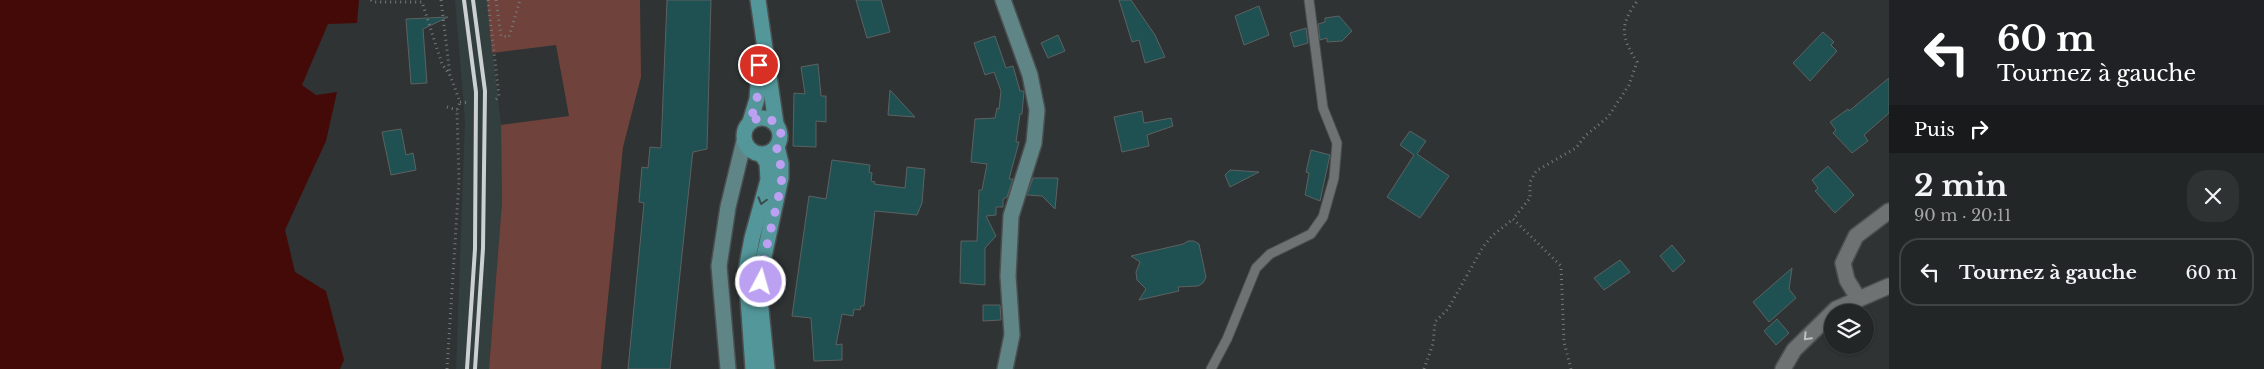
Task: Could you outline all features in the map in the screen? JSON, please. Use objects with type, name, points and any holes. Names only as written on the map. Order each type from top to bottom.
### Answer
[{"type":"main road","points":[[737,174],[759,154],[773,151],[777,147],[781,136],[776,124],[758,0]]},
{"type":"main road","points":[[1003,0],[1030,75],[1037,110],[1034,143],[1011,216],[1008,276],[1012,335],[1005,369]]},
{"type":"main road","points":[[728,369],[720,266],[728,207],[744,141],[744,131],[750,122],[757,99],[762,31]]},
{"type":"main road","points":[[750,122],[755,119],[766,118],[776,124]]},
{"type":"main road","points":[[744,141],[751,151],[759,154],[767,163],[768,180],[746,270],[753,369]]},
{"type":"main road","points":[[767,369],[760,299],[762,266],[782,178],[782,163],[777,147]]},
{"type":"street","points":[[1858,298],[1847,280],[1843,263],[1856,236],[1889,211]]},
{"type":"street","points":[[1783,369],[1794,350],[1836,309],[1889,286]]},
{"type":"lane","points":[[1211,369],[1227,339],[1256,268],[1270,254],[1311,234],[1323,217],[1334,178],[1337,143],[1323,108],[1309,0]]},
{"type":"path","points":[[371,0],[373,2],[422,2],[442,64],[450,75]]},
{"type":"path","points":[[441,0],[450,75],[460,102],[456,110],[459,182],[447,369]]},
{"type":"path","points":[[488,0],[499,96],[495,101]]},
{"type":"path","points":[[496,0],[501,36],[509,37],[520,0]]},
{"type":"path","points":[[1424,369],[1433,344],[1435,322],[1448,309],[1483,247],[1492,236],[1513,219],[1530,198],[1530,182],[1536,171],[1576,148],[1617,106],[1629,85],[1637,62],[1625,44],[1623,32],[1631,10],[1638,0]]},
{"type":"path","points":[[460,102],[470,103]]},
{"type":"path","points":[[447,107],[456,110]]},
{"type":"path","points":[[1513,219],[1561,266],[1564,342],[1571,369]]},
{"type":"shaded area","points":[[0,0],[359,0],[357,23],[328,24],[302,85],[316,95],[337,92],[326,141],[285,230],[295,272],[326,291],[344,360],[340,369],[0,369]]},
{"type":"shaded area","points":[[455,0],[487,0],[501,125],[502,202],[489,369],[456,369],[465,120]]},
{"type":"shaded area","points":[[487,0],[640,0],[641,77],[623,147],[601,369],[489,369],[502,202],[501,125],[569,116],[556,45],[492,53]]},
{"type":"building","points":[[667,0],[711,0],[707,149],[693,152],[670,369],[628,369],[644,203],[639,202],[642,167],[648,168],[650,147],[661,148]]},
{"type":"building","points":[[856,0],[881,0],[890,32],[867,38]]},
{"type":"building","points":[[1119,0],[1131,0],[1155,35],[1165,57],[1145,63],[1139,40],[1132,42]]},
{"type":"building","points":[[1259,6],[1269,35],[1244,45],[1235,16]]},
{"type":"building","points":[[1339,16],[1352,31],[1342,41],[1327,42],[1327,38],[1320,40],[1318,24],[1325,22],[1325,18]]},
{"type":"building","points":[[448,17],[423,29],[427,83],[411,84],[406,19]]},
{"type":"building","points":[[1306,28],[1308,43],[1294,47],[1290,33]]},
{"type":"building","points":[[1823,32],[1834,42],[1831,45],[1837,51],[1810,81],[1793,63]]},
{"type":"building","points":[[1058,35],[1065,51],[1048,58],[1041,43]]},
{"type":"building","points":[[995,36],[1006,68],[1013,66],[1020,91],[1024,91],[1022,114],[1020,114],[1016,142],[1019,142],[1009,179],[1013,179],[1007,197],[1003,199],[1003,207],[996,207],[996,215],[986,216],[996,236],[985,248],[985,285],[960,283],[961,241],[977,241],[979,190],[982,190],[987,164],[971,162],[975,119],[995,118],[997,108],[999,109],[1001,91],[994,72],[985,75],[974,43]]},
{"type":"building","points":[[818,64],[821,96],[826,96],[826,122],[816,121],[816,147],[793,146],[794,93],[805,94],[801,67]]},
{"type":"building","points":[[1889,78],[1889,113],[1864,135],[1868,141],[1852,153],[1833,133],[1836,130],[1830,122],[1848,109],[1849,111]]},
{"type":"building","points":[[890,90],[915,117],[888,115]]},
{"type":"building","points":[[1142,111],[1144,123],[1171,118],[1173,126],[1147,135],[1149,146],[1122,152],[1114,117]]},
{"type":"building","points":[[401,129],[406,155],[413,153],[416,170],[391,175],[382,132]]},
{"type":"building","points":[[1410,131],[1426,141],[1417,154],[1449,176],[1420,218],[1387,197],[1414,155],[1400,145]]},
{"type":"building","points":[[1311,150],[1330,155],[1320,201],[1305,195],[1309,173],[1306,172]]},
{"type":"building","points":[[832,160],[870,165],[869,172],[872,173],[871,181],[875,182],[874,184],[905,188],[907,167],[925,169],[922,203],[917,215],[875,211],[864,306],[861,306],[860,310],[854,309],[853,316],[842,314],[836,345],[842,344],[842,360],[814,361],[811,318],[792,316],[809,196],[826,199]]},
{"type":"building","points":[[1828,166],[1854,195],[1835,213],[1815,191],[1818,188],[1812,180]]},
{"type":"building","points":[[1230,170],[1259,172],[1230,187],[1225,175]]},
{"type":"building","points":[[1033,178],[1058,178],[1055,209],[1042,196],[1027,195]]},
{"type":"building","points":[[1188,241],[1194,241],[1199,244],[1206,277],[1203,283],[1198,286],[1178,287],[1179,291],[1139,300],[1146,289],[1137,280],[1136,272],[1140,262],[1131,256],[1183,244]]},
{"type":"building","points":[[1672,245],[1685,261],[1673,272],[1660,256]]},
{"type":"building","points":[[1620,260],[1630,272],[1604,290],[1594,278]]},
{"type":"building","points":[[1792,268],[1789,289],[1796,298],[1769,322],[1753,302]]},
{"type":"building","points":[[983,305],[1000,305],[1001,320],[983,321]]},
{"type":"building","points":[[1777,319],[1789,333],[1776,345],[1764,331]]},
{"type":"railway","points":[[464,0],[476,92],[475,249],[467,369]]},
{"type":"railway","points":[[473,0],[485,91],[483,248],[475,369]]},
{"type":"route","points":[[759,65],[757,99],[750,122],[755,119],[766,118],[776,124],[781,136],[777,147],[782,163],[782,178],[768,234],[761,282]]}]
